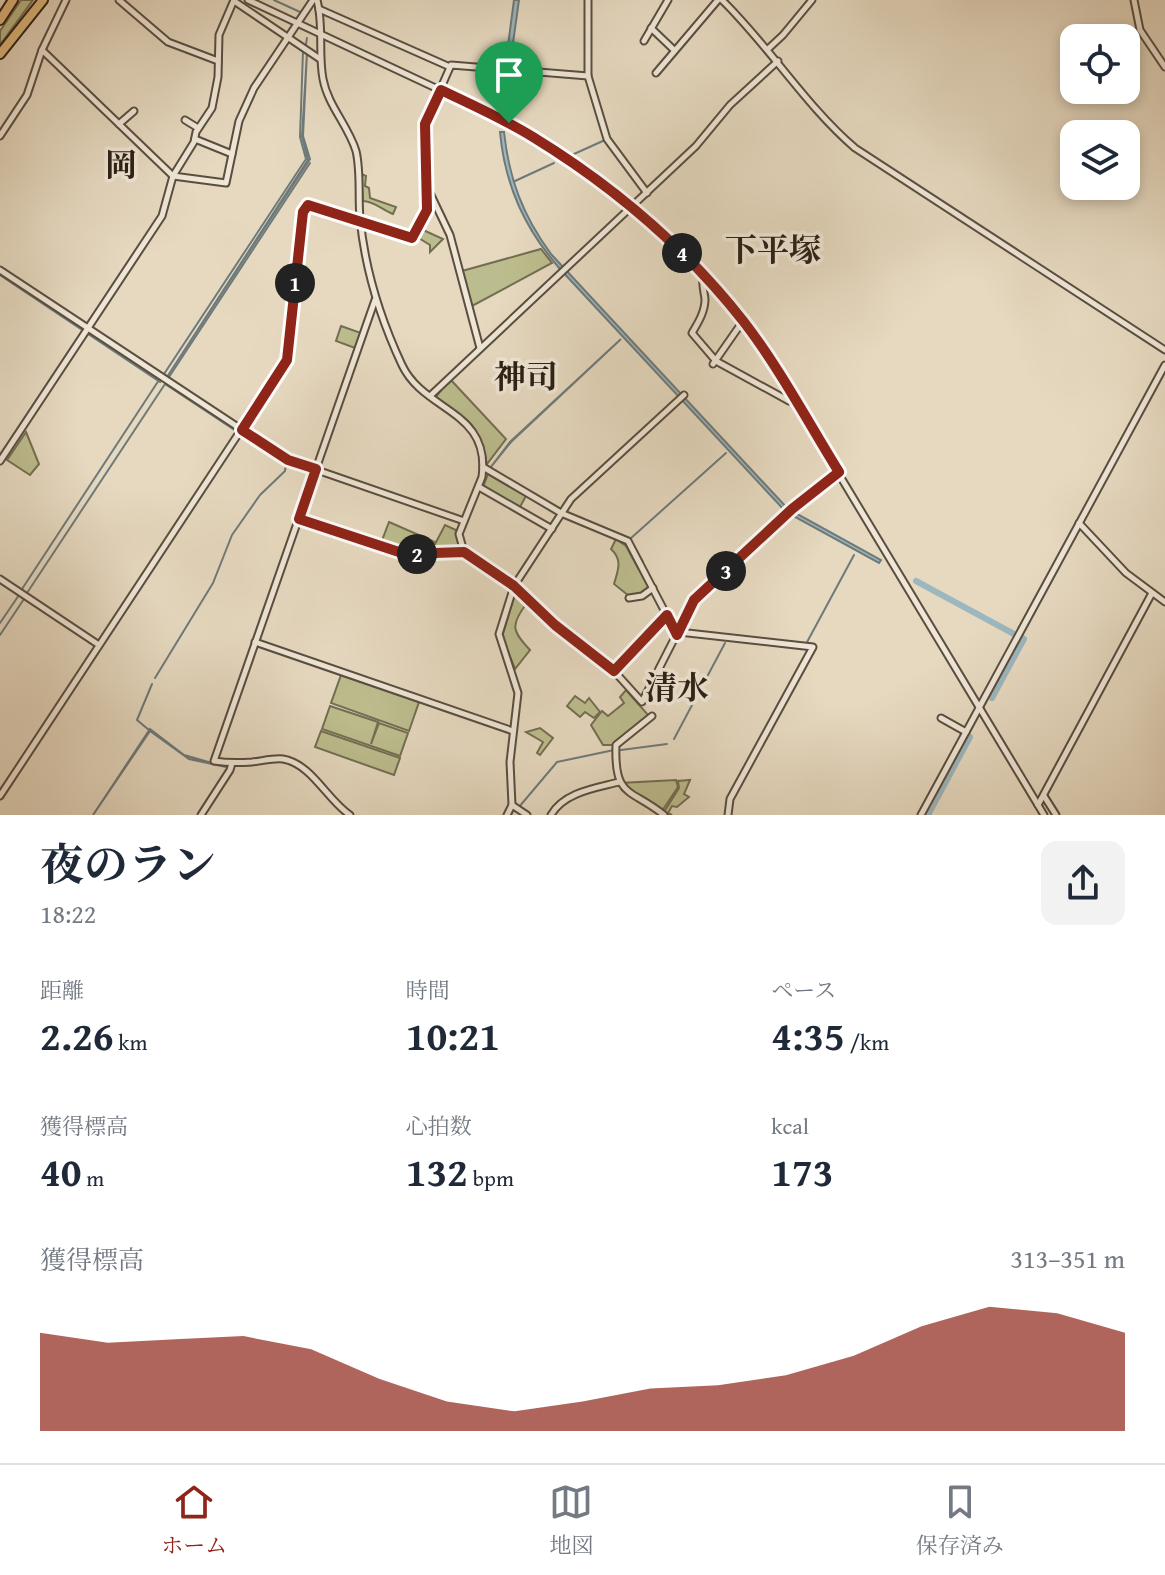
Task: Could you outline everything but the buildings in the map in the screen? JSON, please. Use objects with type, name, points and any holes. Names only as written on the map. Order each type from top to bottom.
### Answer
[{"type":"highway","points":[[0,20],[13,0]]},
{"type":"highway","points":[[0,54],[43,0]]},
{"type":"street","points":[[0,136],[27,95],[42,50],[66,0]]},
{"type":"street","points":[[119,0],[168,42],[218,61]]},
{"type":"street","points":[[248,0],[441,90],[532,137],[585,171],[674,244],[743,321],[769,358],[1044,815]]},
{"type":"street","points":[[42,50],[173,176],[226,183],[239,121],[254,88],[315,0],[322,34],[323,81],[331,102],[349,130],[357,155],[360,219],[375,300],[406,374],[416,386],[465,421],[474,432],[483,467],[479,487],[459,534],[464,552]]},
{"type":"street","points":[[588,0],[588,76],[607,139],[647,193]]},
{"type":"street","points":[[644,41],[668,0]]},
{"type":"street","points":[[656,73],[720,0],[768,49],[822,117],[855,148],[1165,350]]},
{"type":"street","points":[[768,49],[812,0]]},
{"type":"street","points":[[1134,0],[1143,36],[1165,67]]},
{"type":"street","points":[[0,461],[162,216],[173,176],[212,108],[218,77],[219,35],[234,1],[321,59]]},
{"type":"street","points":[[319,9],[450,67],[588,76]]},
{"type":"street","points":[[651,28],[674,50]]},
{"type":"street","points":[[430,396],[696,146],[730,105],[778,61]]},
{"type":"street","points":[[0,796],[287,360],[303,212],[308,205],[412,238],[427,210],[425,124],[450,67]]},
{"type":"street","points":[[119,124],[134,111]]},
{"type":"street","points":[[185,120],[198,128]]},
{"type":"street","points":[[195,139],[232,154]]},
{"type":"street","points":[[428,190],[450,235],[480,348]]},
{"type":"street","points":[[0,270],[86,331],[288,460],[464,521]]},
{"type":"street","points":[[703,277],[701,282],[705,301],[692,333],[715,362],[789,401]]},
{"type":"street","points":[[350,815],[293,762],[274,759],[232,763],[214,761],[375,300]]},
{"type":"street","points":[[715,362],[743,321]]},
{"type":"street","points":[[921,815],[1165,365]]},
{"type":"street","points":[[507,815],[512,805],[510,762],[518,693],[499,634],[514,586],[571,499],[682,398]]},
{"type":"street","points":[[483,467],[561,513],[628,541],[678,634]]},
{"type":"street","points":[[299,519],[405,554],[464,552],[514,586],[555,625],[614,671],[642,702],[694,600],[789,512],[839,472]]},
{"type":"street","points":[[479,487],[552,529]]},
{"type":"street","points":[[1079,523],[1126,573],[1165,602]]},
{"type":"street","points":[[0,579],[99,645]]},
{"type":"street","points":[[629,598],[642,596],[653,588]]},
{"type":"street","points":[[1038,805],[1152,593]]},
{"type":"street","points":[[614,671],[667,615]]},
{"type":"street","points":[[678,634],[813,647],[730,799],[728,815]]},
{"type":"street","points":[[255,642],[513,731]]},
{"type":"street","points":[[652,716],[616,745],[619,782],[629,795],[664,815]]},
{"type":"street","points":[[941,718],[966,732]]},
{"type":"street","points":[[201,815],[232,763]]},
{"type":"street","points":[[551,815],[556,806],[568,797],[619,782]]},
{"type":"street","points":[[1043,795],[1056,815]]},
{"type":"street","points":[[512,805],[527,815]]},
{"type":"green space","points":[[21,0],[33,0],[0,45],[0,31]]},
{"type":"green space","points":[[361,174],[366,176],[365,186],[369,188],[370,198],[396,207],[393,214],[363,201]]},
{"type":"green space","points":[[421,229],[443,239],[430,252],[430,245],[417,237]]},
{"type":"green space","points":[[541,249],[552,263],[472,306],[462,271]]},
{"type":"green space","points":[[341,326],[361,333],[355,348],[336,341]]},
{"type":"green space","points":[[450,379],[506,439],[487,464],[479,438],[470,423],[436,397]]},
{"type":"green space","points":[[26,432],[39,464],[30,475],[7,460]]},
{"type":"green space","points":[[488,474],[526,496],[520,507],[483,487]]},
{"type":"green space","points":[[389,522],[435,542],[434,546],[445,525],[458,531],[459,546],[433,548],[432,552],[425,552],[381,543]]},
{"type":"green space","points":[[616,539],[626,546],[649,588],[640,594],[629,596],[614,584],[618,561],[611,549]]},
{"type":"green space","points":[[515,594],[527,603],[515,628],[530,650],[515,669],[502,637]]},
{"type":"green space","points":[[341,675],[419,702],[409,731],[331,703]]},
{"type":"green space","points":[[626,690],[649,716],[615,745],[603,745],[591,725],[602,711],[608,716],[624,703],[620,697]]},
{"type":"green space","points":[[575,696],[585,703],[589,698],[600,712],[594,718],[585,712],[580,717],[567,706]]},
{"type":"green space","points":[[330,706],[378,722],[371,744],[379,723],[408,733],[400,756],[322,729]]},
{"type":"green space","points":[[540,728],[553,738],[540,755],[537,753],[543,742],[526,732]]},
{"type":"green space","points":[[321,731],[400,758],[394,775],[315,747]]},
{"type":"green space","points":[[676,780],[678,787],[662,811],[630,794],[621,783]]},
{"type":"green space","points":[[690,780],[684,794],[689,797],[677,807],[672,806],[668,813],[672,815],[666,815],[664,812],[679,788],[678,781]]},
{"type":"water","points":[[514,0],[519,0],[504,107],[500,106]]},
{"type":"water","points":[[307,52],[303,136],[310,159],[167,377],[308,160],[302,137]]},
{"type":"water","points":[[500,132],[504,132],[519,196],[551,254],[788,509],[881,560],[879,563],[786,512],[560,269],[519,206],[507,171]]},
{"type":"water","points":[[0,275],[161,381],[160,382]]},
{"type":"water","points":[[621,339],[511,442],[490,468],[510,442]]},
{"type":"water","points":[[150,729],[184,755],[226,767],[189,759],[150,731],[93,815]]},
{"type":"waterway","points":[[274,0],[300,12]]},
{"type":"waterway","points":[[306,44],[307,38]]},
{"type":"waterway","points":[[164,374],[306,159],[300,137],[303,51]]},
{"type":"waterway","points":[[574,154],[605,140]]},
{"type":"waterway","points":[[169,377],[310,163]]},
{"type":"waterway","points":[[515,181],[554,163]]},
{"type":"waterway","points":[[22,589],[159,380]]},
{"type":"waterway","points":[[27,593],[165,384],[236,431]]},
{"type":"waterway","points":[[155,678],[213,583],[232,535],[260,495],[285,471],[286,464],[242,435]]},
{"type":"waterway","points":[[643,562],[630,539],[726,453]]},
{"type":"waterway","points":[[806,644],[854,555]]},
{"type":"waterway","points":[[916,581],[1014,634]]},
{"type":"waterway","points":[[0,623],[19,595]]},
{"type":"waterway","points":[[0,635],[24,599]]},
{"type":"waterway","points":[[992,698],[1024,639],[1021,637]]},
{"type":"waterway","points":[[674,739],[725,643]]},
{"type":"waterway","points":[[149,730],[137,720],[152,684]]},
{"type":"waterway","points":[[928,815],[970,737]]},
{"type":"waterway","points":[[621,750],[667,744]]},
{"type":"waterway","points":[[519,807],[557,762],[614,750]]},
{"type":"waterway","points":[[511,815],[513,811]]},
{"type":"district","name":"岡","points":[[121,165]]},
{"type":"district","name":"下平塚","points":[[773,250]]},
{"type":"district","name":"神司","points":[[526,377]]},
{"type":"district","name":"清水","points":[[677,688]]},
{"type":"route","points":[[441,90],[509,123],[585,171],[674,244],[743,321],[839,472],[792,509],[694,600],[677,635],[667,615],[614,671],[555,625],[514,586],[464,552],[405,554],[299,519],[316,469],[288,460],[242,430],[287,360],[300,228],[303,212],[308,205],[412,238],[427,210],[425,124],[441,90]]}]
